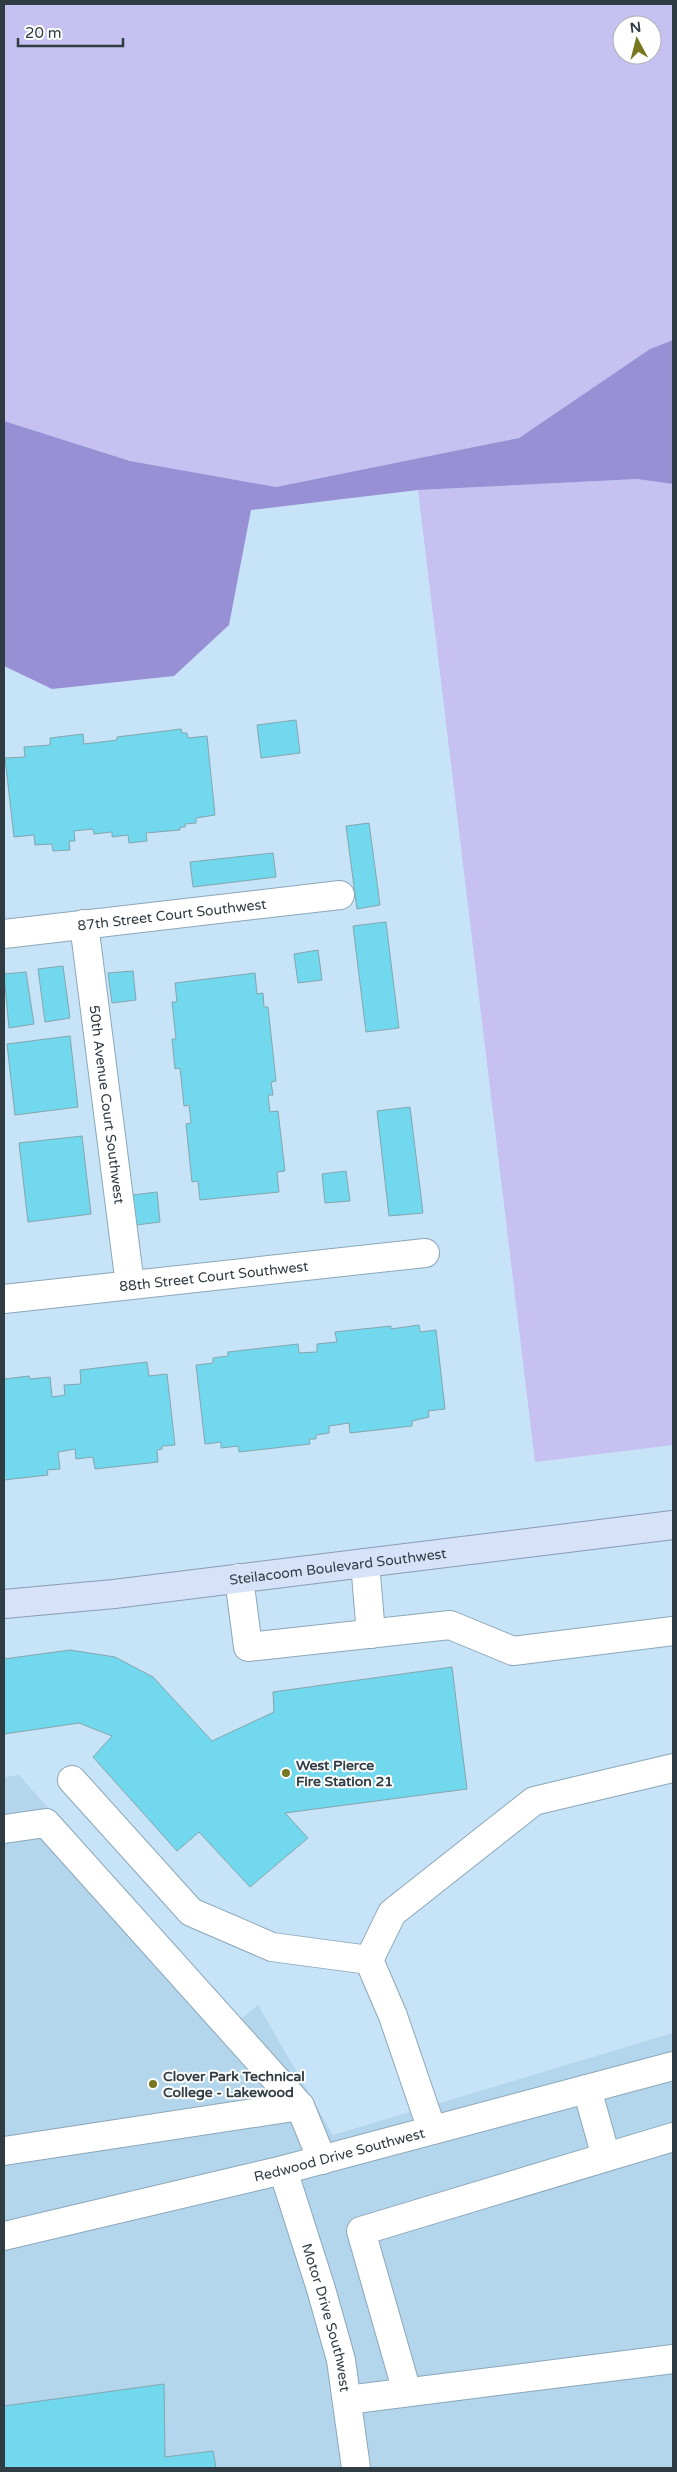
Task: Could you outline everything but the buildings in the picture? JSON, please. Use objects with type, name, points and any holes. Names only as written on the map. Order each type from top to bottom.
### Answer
[{"type":"main road","name":"Steilacoom Boulevard Southwest","points":[[4,1604],[239,1578],[673,1525]]},
{"type":"street","name":"87th Street Court Southwest","points":[[4,934],[340,895]]},
{"type":"street","name":"50th Avenue Court Southwest","points":[[84,924],[130,1285]]},
{"type":"street","name":"88th Street Court Southwest","points":[[4,1299],[425,1253]]},
{"type":"street","points":[[365,1563],[371,1634]]},
{"type":"street","points":[[239,1578],[248,1647],[450,1625],[513,1651],[673,1632]]},
{"type":"street","points":[[432,2130],[393,2016],[369,1960],[392,1913],[534,1802],[673,1768]]},
{"type":"street","points":[[72,1780],[191,1912],[272,1947],[369,1960]]},
{"type":"street","points":[[4,1829],[46,1823],[300,2106],[322,2160]]},
{"type":"street","name":"Redwood Drive Southwest","points":[[4,2236],[283,2170],[673,2066]]},
{"type":"street","points":[[587,2089],[606,2157]]},
{"type":"street","points":[[4,2150],[300,2106]]},
{"type":"street","points":[[407,2392],[361,2230],[673,2137]]},
{"type":"street","name":"Motor Drive Southwest","points":[[283,2170],[322,2289],[341,2360],[356,2468]]},
{"type":"street","points":[[347,2400],[673,2359]]},
{"type":"shaded area","points":[[4,4],[673,4],[673,340],[650,349],[519,438],[276,487],[130,461],[4,421]]},
{"type":"shaded area","points":[[673,340],[673,484],[637,479],[418,490],[251,510],[229,625],[174,676],[52,689],[4,666],[4,421],[130,461],[276,487],[519,438],[650,349]]},
{"type":"shaded area","points":[[637,479],[673,484],[673,1445],[535,1462],[418,490]]},
{"type":"shaded area","name":"Clover Park Technical College - Lakewood","points":[[19,1775],[237,2022],[258,2005],[333,2135],[673,2033],[673,2468],[4,2468],[4,1777]]},
{"type":"place","name":"West Pierce Fire Station 21","points":[[286,1773]]},
{"type":"place","name":"Clover Park Technical College - Lakewood","points":[[153,2084]]}]
